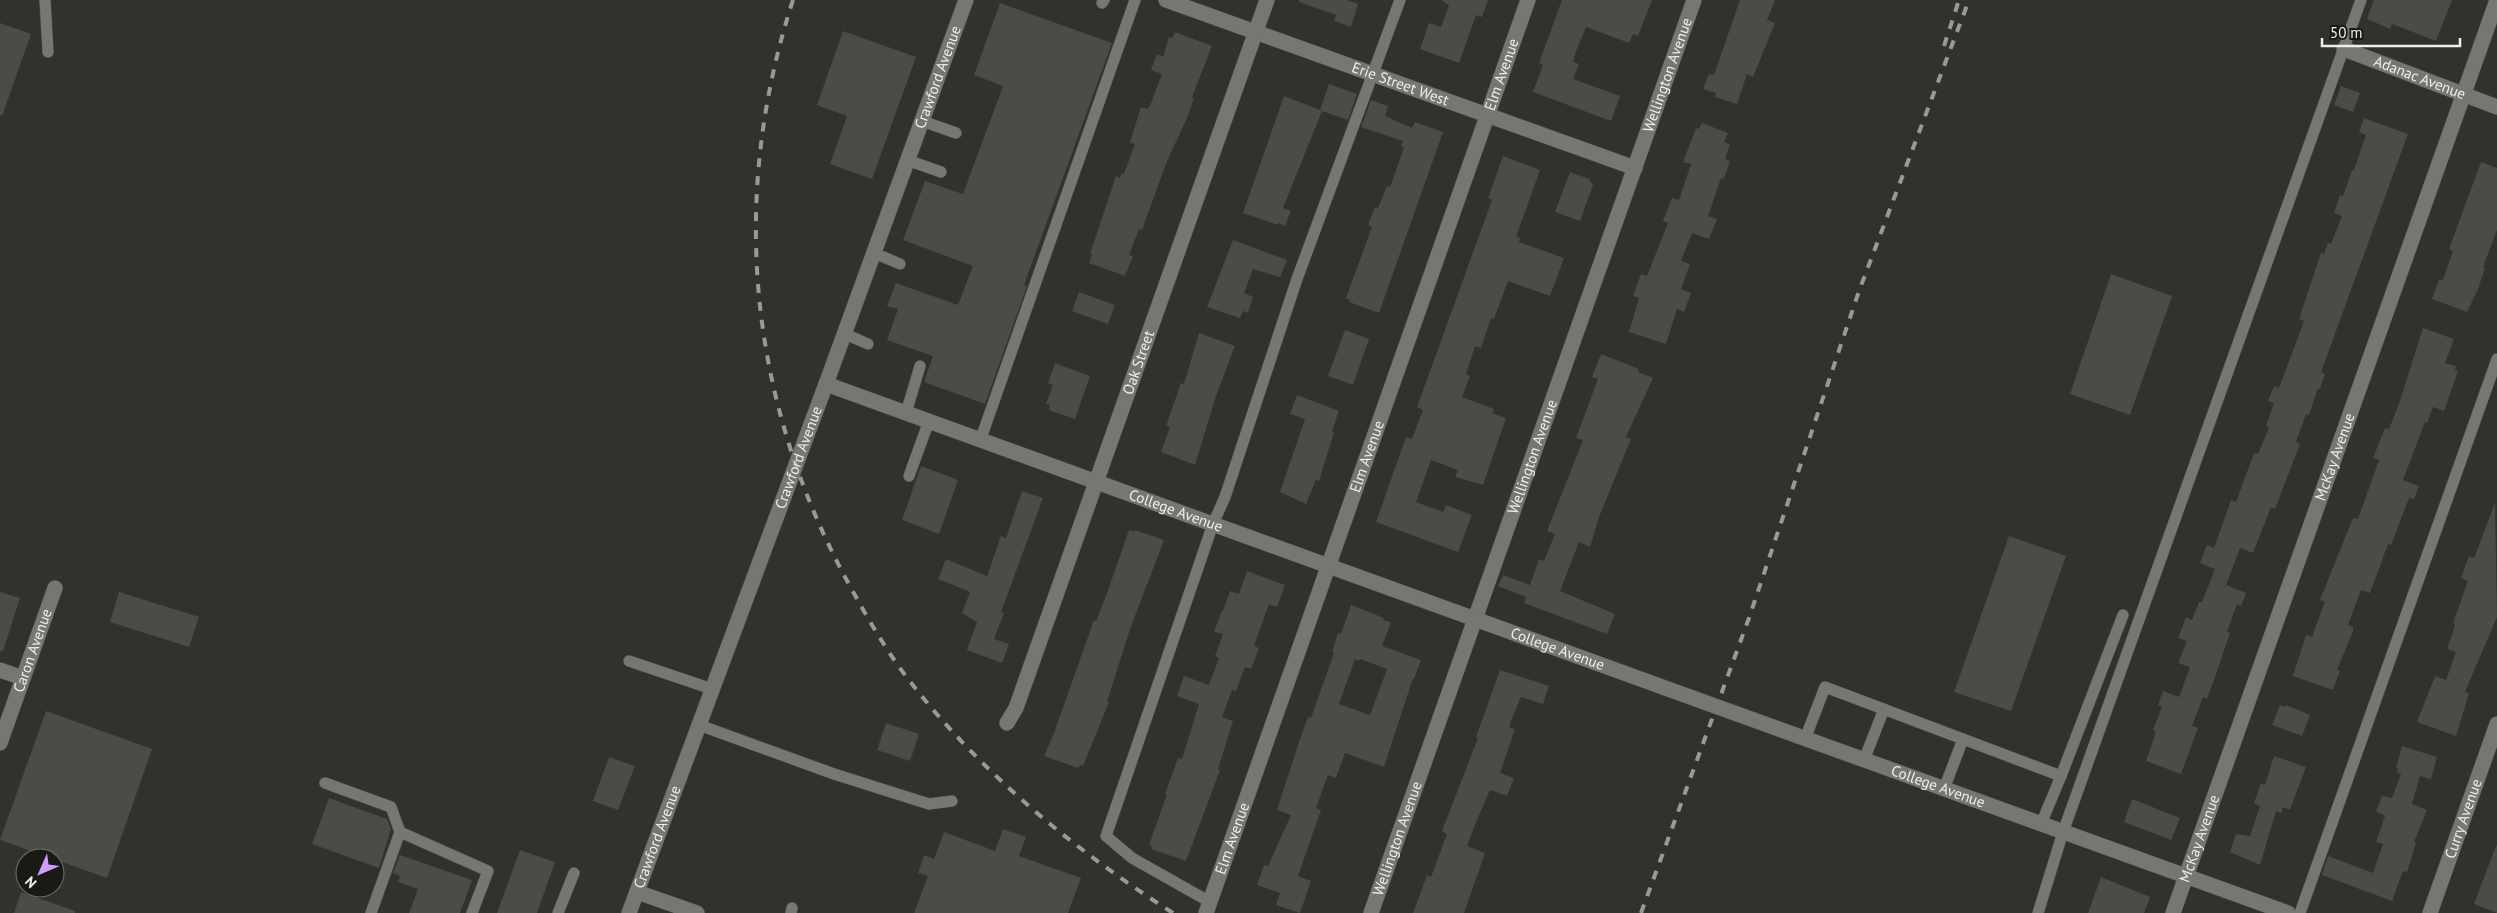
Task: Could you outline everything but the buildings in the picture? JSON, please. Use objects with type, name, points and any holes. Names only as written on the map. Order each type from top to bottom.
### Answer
[{"type":"street","name":"Crawford Avenue","points":[[629,913],[845,334],[966,0]]},
{"type":"street","name":"Erie Street West","points":[[1166,0],[1635,168]]},
{"type":"street","name":"Oak Street","points":[[1007,723],[1016,708],[1267,0]]},
{"type":"street","name":"Elm Avenue","points":[[1208,907],[1528,0]]},
{"type":"street","name":"Wellington Avenue","points":[[1370,913],[1694,0]]},
{"type":"street","name":"McKay Avenue","points":[[2172,913],[2497,0]]},
{"type":"street","name":"Adanac Avenue","points":[[2344,49],[2497,107]]},
{"type":"street","name":"College Avenue","points":[[826,384],[2288,913]]},
{"type":"street","name":"Caron Avenue","points":[[0,743],[55,588]]},
{"type":"street","points":[[0,670],[23,678]]},
{"type":"street","name":"Curry Avenue","points":[[2430,913],[2497,725]]},
{"type":"street","points":[[637,892],[697,913]]},
{"type":"lane","points":[[45,0],[48,52]]},
{"type":"lane","points":[[980,441],[1135,0]]},
{"type":"lane","points":[[1208,907],[1132,858],[1106,836],[1213,524],[1225,497],[1297,279],[1374,75],[1400,0]]},
{"type":"lane","points":[[2038,913],[2063,832],[2361,0]]},
{"type":"lane","points":[[922,121],[956,133]]},
{"type":"lane","points":[[907,160],[942,172]]},
{"type":"lane","points":[[874,253],[900,264]]},
{"type":"lane","points":[[845,334],[868,344]]},
{"type":"lane","points":[[2300,913],[2497,359]]},
{"type":"lane","points":[[906,413],[920,366]]},
{"type":"lane","points":[[909,476],[929,421]]},
{"type":"lane","points":[[2041,824],[2123,615]]},
{"type":"lane","points":[[629,661],[712,689]]},
{"type":"lane","points":[[1805,739],[1825,687],[2061,776]]},
{"type":"lane","points":[[1864,760],[1884,709]]},
{"type":"lane","points":[[699,725],[834,774],[929,804],[952,801]]},
{"type":"lane","points":[[1944,789],[1963,739]]},
{"type":"lane","points":[[325,783],[391,807],[400,832],[371,913]]},
{"type":"lane","points":[[400,832],[488,871],[472,913]]},
{"type":"lane","points":[[558,913],[574,873]]},
{"type":"railway","points":[[793,0],[773,75],[760,150],[756,225],[759,300],[771,374],[790,447],[817,518],[851,588],[892,657],[936,713],[966,746],[1030,807],[1100,863],[1173,913]]},
{"type":"railway","points":[[1944,46],[1959,0]]},
{"type":"railway","points":[[1641,913],[1749,618],[1859,291],[1969,0]]}]
